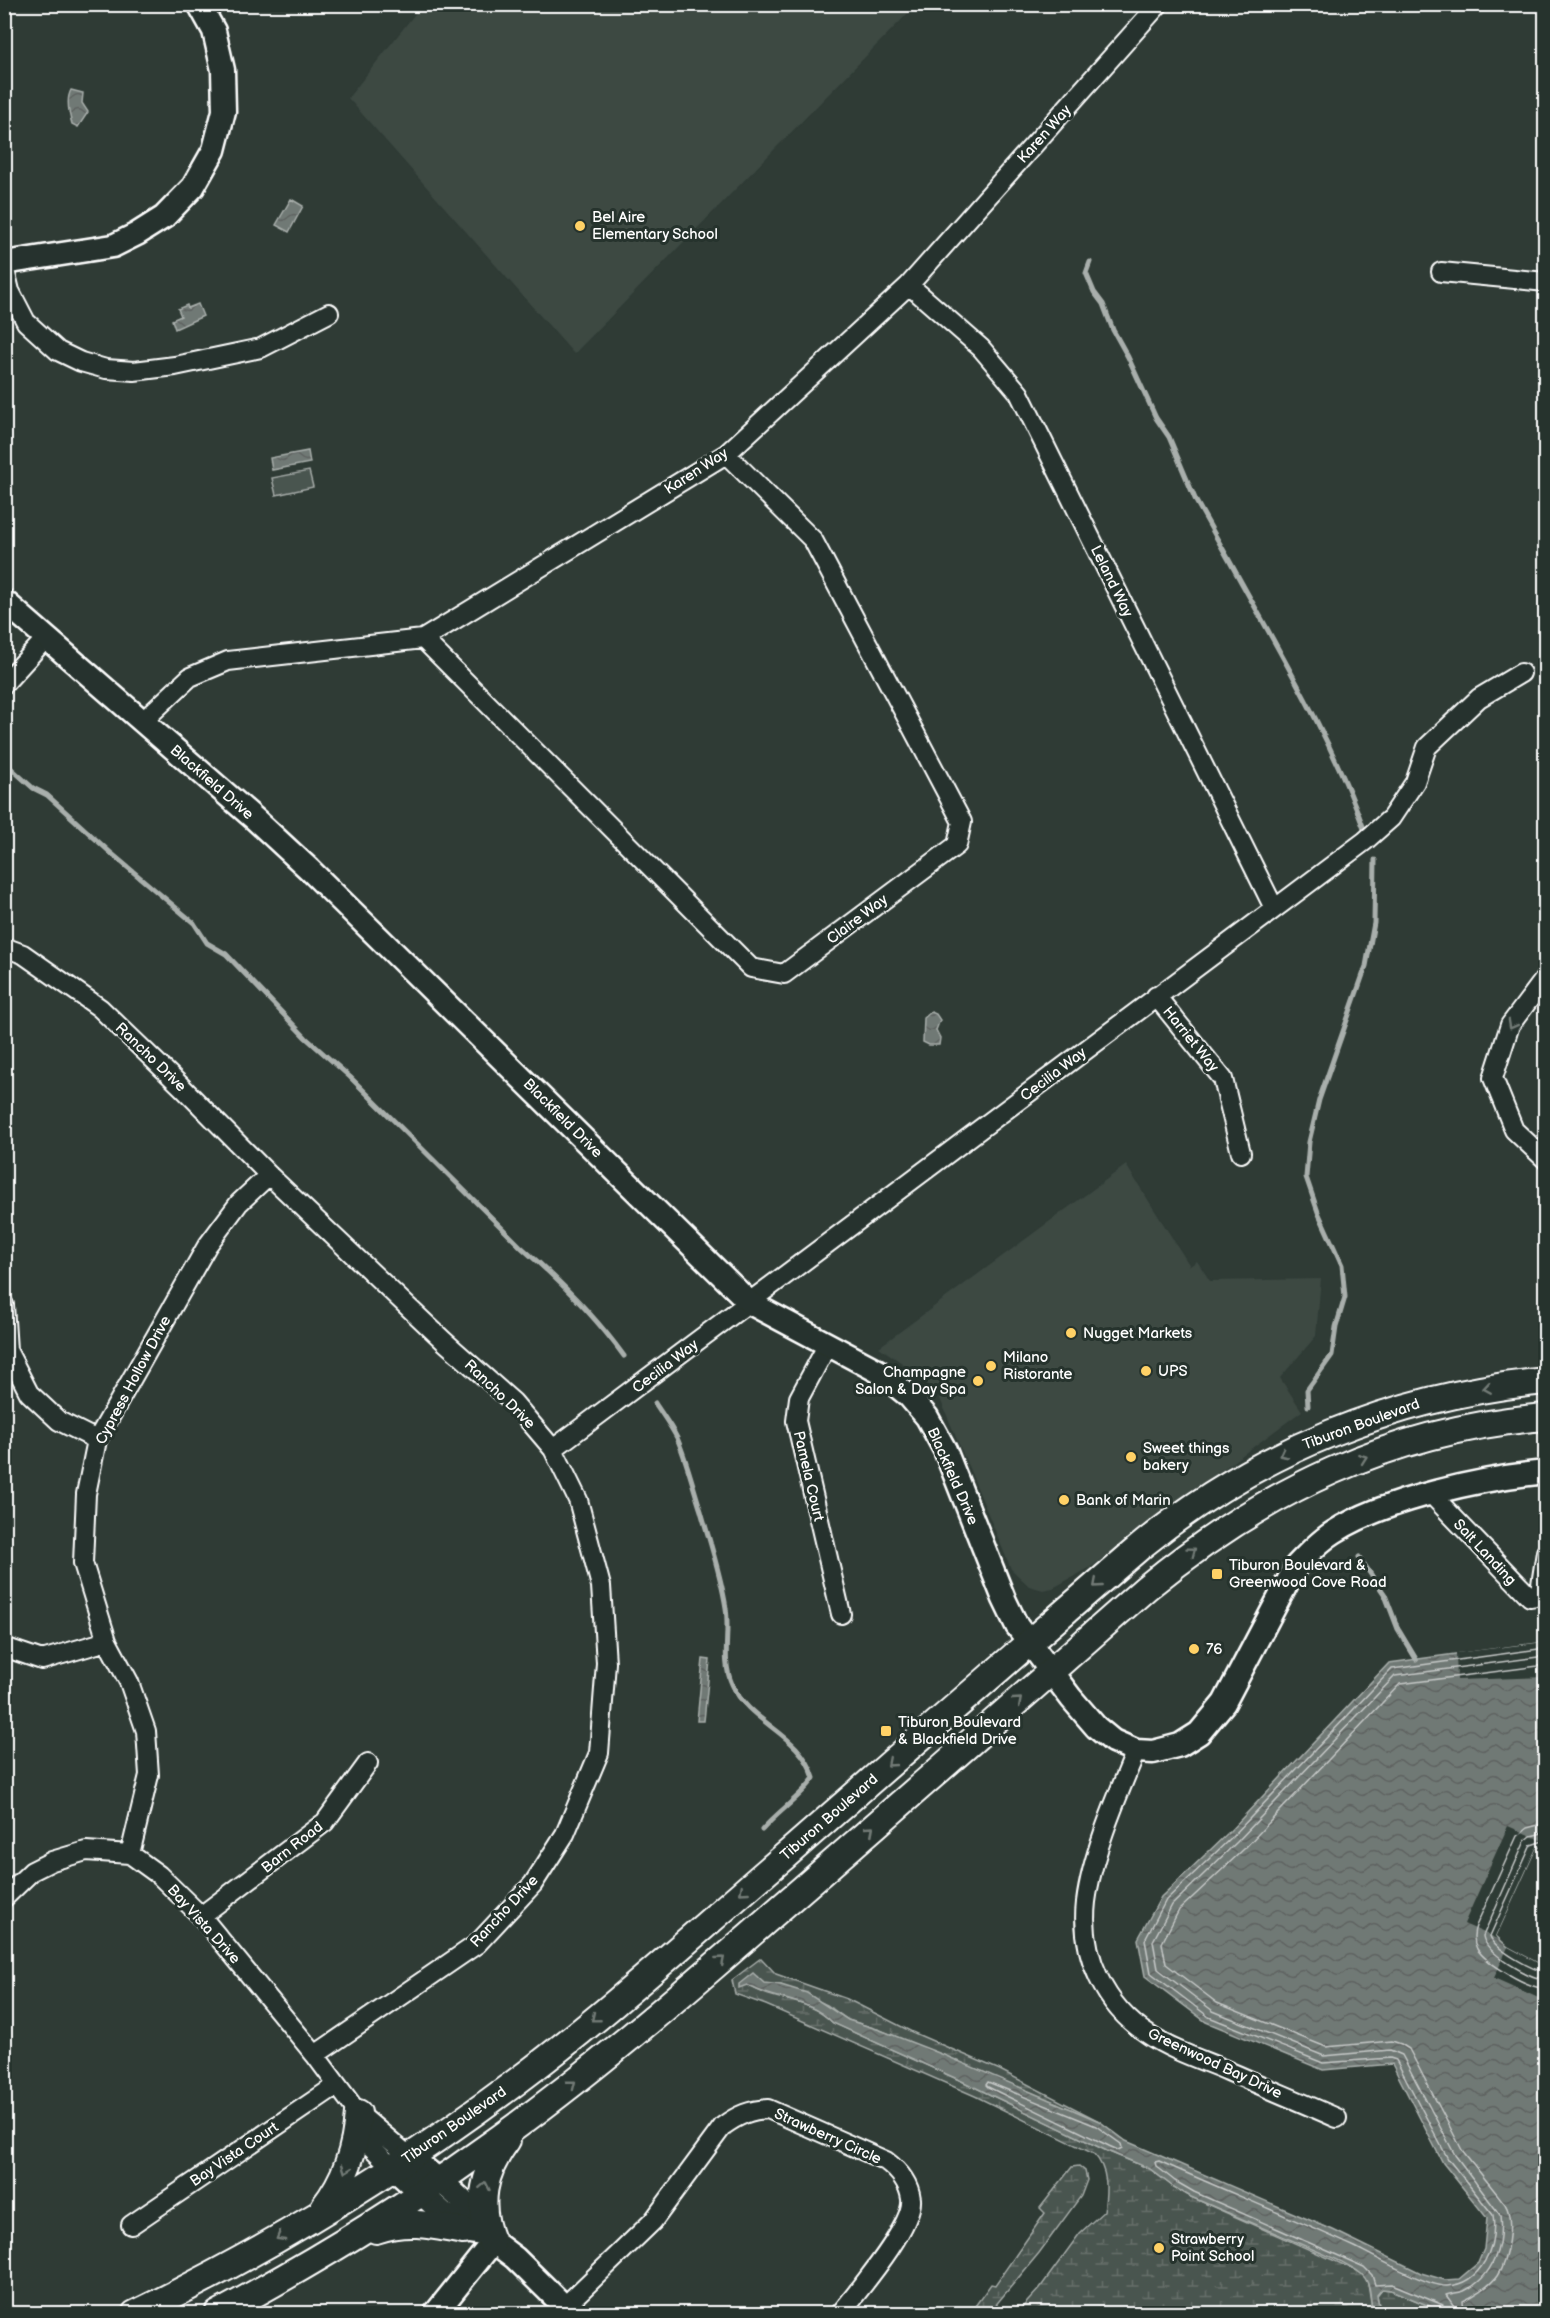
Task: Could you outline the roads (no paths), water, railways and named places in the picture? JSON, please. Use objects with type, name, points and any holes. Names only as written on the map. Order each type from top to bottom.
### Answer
[{"type":"main road","name":"Tiburon Boulevard","points":[[135,2313],[238,2260],[316,2216],[401,2163],[518,2080],[594,2019],[1157,1532],[1222,1488],[1290,1450],[1326,1434],[1401,1407],[1477,1390],[1545,1381]]},
{"type":"main road","points":[[218,2313],[337,2246],[430,2187],[525,2120],[603,2060],[1146,1588],[1190,1552],[1240,1518],[1283,1494],[1344,1465],[1418,1440],[1494,1423],[1545,1417]]},
{"type":"main road","points":[[316,2216],[331,2198],[344,2176],[354,2144],[358,2113]]},
{"type":"main road","points":[[337,2246],[372,2231],[400,2223],[424,2223],[479,2236],[484,2216],[484,2185],[494,2159],[508,2138],[525,2120]]},
{"type":"street","points":[[199,4],[214,31],[223,70],[224,111],[214,150],[193,188],[164,217],[113,246],[4,265],[10,291],[26,322],[58,351],[81,362],[106,369],[134,371],[175,366],[261,348],[328,313]]},
{"type":"street","name":"Karen Way","points":[[143,721],[189,677],[228,661],[423,639],[726,454],[909,285],[1160,4]]},
{"type":"street","points":[[1441,272],[1545,282]]},
{"type":"street","name":"Leland Way","points":[[909,285],[981,348],[1019,393],[1274,908]]},
{"type":"street","name":"Claire Way","points":[[423,639],[751,968],[784,974],[957,845],[962,822],[813,540],[726,454]]},
{"type":"street","name":"Blackfield Drive","points":[[4,601],[310,870],[750,1303],[889,1379],[909,1396],[927,1417],[951,1462],[1010,1612],[1029,1643],[1071,1698],[1104,1734],[1113,1741],[1136,1751]]},
{"type":"street","points":[[4,684],[47,637]]},
{"type":"street","name":"Cecilia Way","points":[[553,1449],[1365,840],[1391,818],[1415,782],[1428,747],[1479,698],[1521,673]]},
{"type":"street","name":"Rancho Drive","points":[[4,947],[23,954],[100,1008],[269,1175],[444,1341],[513,1402],[553,1449],[578,1500],[602,1586],[606,1663],[598,1753],[565,1834],[533,1884],[477,1944],[315,2055]]},
{"type":"street","points":[[1545,977],[1510,1025],[1493,1078],[1514,1130],[1545,1160]]},
{"type":"street","name":"Harriet Way","points":[[1156,996],[1223,1079],[1241,1153]]},
{"type":"street","name":"Cypress Hollow Drive","points":[[130,1854],[149,1775],[146,1731],[129,1682],[107,1641],[83,1563],[86,1494],[98,1440],[207,1246],[239,1203],[269,1175]]},
{"type":"street","points":[[4,1305],[7,1350],[29,1393],[59,1421],[98,1440]]},
{"type":"street","name":"Pamela Court","points":[[828,1344],[799,1398],[796,1421],[841,1614]]},
{"type":"street","points":[[1136,1751],[1153,1752],[1180,1745],[1199,1733],[1216,1715],[1242,1671],[1296,1566],[1333,1532],[1387,1507],[1431,1494],[1488,1481],[1545,1472]]},
{"type":"street","name":"Salt Landing","points":[[1431,1494],[1530,1597],[1536,1596],[1540,1591],[1545,1552]]},
{"type":"street","points":[[4,1647],[42,1660],[107,1641]]},
{"type":"street","name":"Greenwood Bay Drive","points":[[1136,1751],[1109,1819],[1094,1867],[1086,1904],[1086,1936],[1089,1952],[1101,1984],[1120,2012],[1150,2036],[1337,2118]]},
{"type":"street","name":"Barn Road","points":[[201,1916],[325,1822],[368,1763]]},
{"type":"street","points":[[4,1898],[32,1871],[52,1861],[86,1851],[130,1854]]},
{"type":"street","name":"Bay Vista Drive","points":[[130,1854],[159,1875],[201,1916],[315,2055],[358,2113],[361,2130],[367,2143],[401,2163]]},
{"type":"street","name":"Bay Vista Court","points":[[131,2225],[337,2085]]},
{"type":"street","name":"Strawberry Circle","points":[[569,2310],[653,2221],[723,2126],[737,2116],[752,2110],[768,2109],[886,2161],[899,2173],[908,2189],[911,2200],[905,2222],[874,2270],[840,2313]]},
{"type":"street","points":[[401,2163],[430,2187],[479,2236],[515,2258],[569,2310]]},
{"type":"street","points":[[435,2313],[479,2236]]},
{"type":"water","points":[[71,90],[83,93],[82,103],[88,112],[78,127],[72,124],[70,116],[68,102]]},
{"type":"water","points":[[291,199],[303,206],[289,232],[276,225]]},
{"type":"water","points":[[198,304],[203,316],[175,329],[172,320],[181,316],[178,309]]},
{"type":"water","points":[[308,451],[310,463],[272,470],[270,458]]},
{"type":"water","points":[[931,1012],[936,1014],[940,1020],[936,1030],[940,1038],[939,1045],[929,1045],[923,1042],[924,1018]]},
{"type":"water","points":[[1545,1642],[1545,1845],[1536,1848],[1496,1936],[1508,1947],[1545,1967],[1545,2313],[1446,2313],[1391,2290],[1382,2289],[1377,2295],[1378,2313],[1370,2313],[1372,2309],[1368,2284],[1362,2275],[1340,2261],[1191,2197],[1150,2169],[833,2023],[813,2008],[747,1985],[739,1988],[739,1984],[753,1973],[764,1983],[781,1985],[807,1993],[848,2020],[944,2055],[1099,2121],[1126,2141],[1333,2230],[1421,2273],[1445,2280],[1459,2279],[1478,2263],[1484,2249],[1487,2218],[1443,2163],[1392,2064],[1323,2070],[1206,2022],[1145,1976],[1138,1939],[1161,1897],[1228,1833],[1389,1663]]},
{"type":"water","points":[[703,1659],[710,1660],[704,1721],[697,1721]]},
{"type":"waterway","points":[[1090,262],[1086,273],[1094,292],[1103,304],[1113,330],[1156,418],[1169,437],[1196,501],[1319,726],[1364,829]]},
{"type":"waterway","points":[[4,762],[33,788],[47,795],[112,854],[194,923],[207,943],[226,954],[306,1038],[350,1077],[562,1285],[589,1313],[624,1356]]},
{"type":"waterway","points":[[1308,1406],[1307,1390],[1332,1355],[1336,1327],[1345,1297],[1342,1265],[1318,1212],[1306,1177],[1309,1142],[1319,1100],[1366,966],[1374,923],[1375,860]]},
{"type":"waterway","points":[[655,1403],[681,1447],[715,1559],[726,1608],[726,1656],[732,1684],[750,1709],[798,1750],[807,1762],[814,1778],[762,1830]]},
{"type":"waterway","points":[[1359,1557],[1385,1595],[1398,1629],[1416,1659]]},
{"type":"place","name":"Bel Aire Elementary School","points":[[580,226]]},
{"type":"place","name":"Nugget Markets","points":[[1071,1333]]},
{"type":"place","name":"Milano Ristorante","points":[[991,1366]]},
{"type":"place","name":"UPS","points":[[1146,1371]]},
{"type":"place","name":"Champagne Salon & Day Spa","points":[[978,1381]]},
{"type":"place","name":"Sweet things bakery","points":[[1131,1457]]},
{"type":"place","name":"Bank of Marin","points":[[1064,1500]]},
{"type":"place","name":"Tiburon Boulevard & Greenwood Cove Road","points":[[1217,1574]]},
{"type":"place","name":"76","points":[[1194,1649]]},
{"type":"place","name":"Tiburon Boulevard & Blackfield Drive","points":[[886,1731]]},
{"type":"place","name":"Strawberry Point School","points":[[1159,2248]]}]
